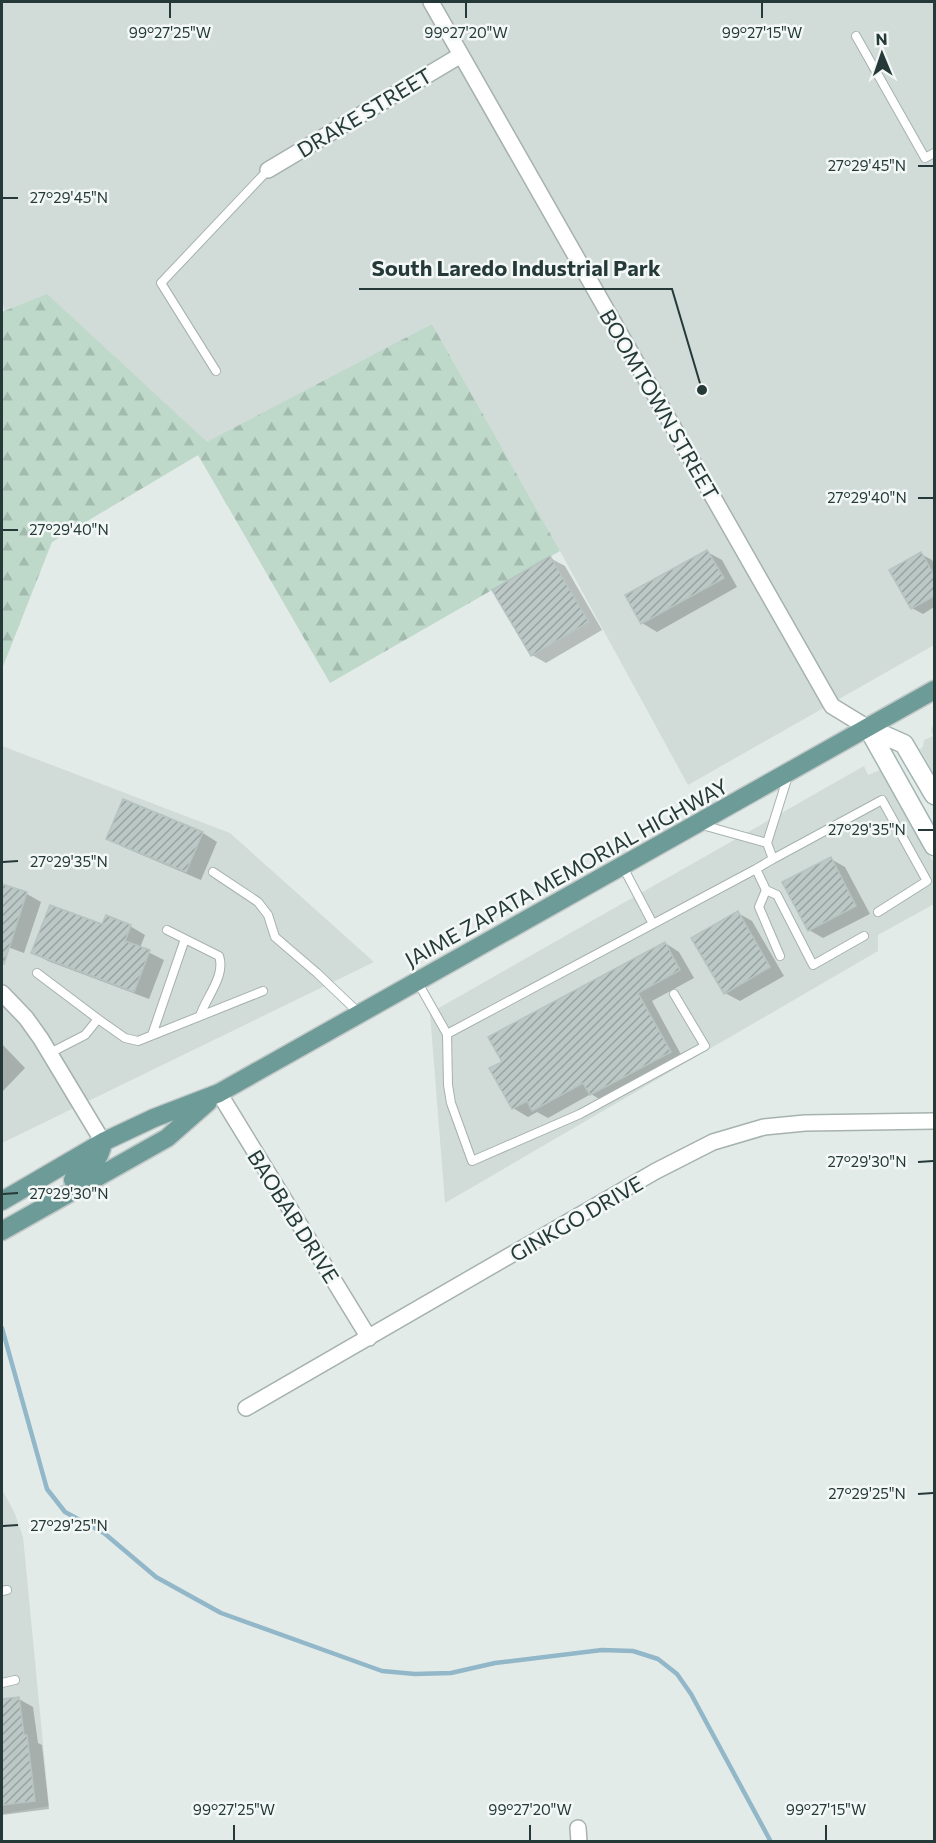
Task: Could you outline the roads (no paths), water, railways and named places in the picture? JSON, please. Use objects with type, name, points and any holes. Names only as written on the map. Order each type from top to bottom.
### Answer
[{"type":"main road","name":"JAIME ZAPATA MEMORIAL HIGHWAY","points":[[2,1201],[103,1142],[154,1118],[219,1093],[934,690]]},
{"type":"main road","name":"JAIME ZAPATA MEMORIAL HIGHWAY","points":[[5,1229],[167,1138],[219,1093]]},
{"type":"main road","points":[[5,1229],[24,1209],[90,1168],[101,1153],[103,1142]]},
{"type":"street","name":"BOOMTOWN STREET","points":[[431,2],[832,706],[868,728]]},
{"type":"street","name":"DRAKE STREET","points":[[268,170],[461,55]]},
{"type":"street","points":[[868,728],[904,744],[934,795]]},
{"type":"street","points":[[868,728],[934,846]]},
{"type":"street","points":[[2,993],[26,1018],[50,1053],[103,1142]]},
{"type":"street","name":"BAOBAB DRIVE","points":[[219,1093],[369,1338]]},
{"type":"street","name":"GINKGO DRIVE","points":[[246,1408],[656,1171],[713,1142],[764,1127],[806,1123],[934,1121]]},
{"type":"lane","points":[[856,36],[925,158],[934,153]]},
{"type":"lane","points":[[216,370],[161,283],[268,170]]},
{"type":"lane","points":[[773,859],[767,843],[789,773]]},
{"type":"lane","points":[[447,1034],[882,800],[931,880],[878,912]]},
{"type":"lane","points":[[698,824],[767,843]]},
{"type":"lane","points":[[622,866],[653,924]]},
{"type":"lane","points":[[756,869],[766,890],[777,895],[813,965],[864,936]]},
{"type":"lane","points":[[213,872],[258,902],[268,915],[275,937],[360,1014]]},
{"type":"lane","points":[[766,890],[759,907],[780,956]]},
{"type":"lane","points":[[167,930],[219,956],[221,971],[200,1016]]},
{"type":"lane","points":[[152,1035],[185,939]]},
{"type":"lane","points":[[37,973],[125,1038],[138,1041],[263,991]]},
{"type":"lane","points":[[417,981],[447,1034],[449,1094],[472,1161],[580,1114],[705,1046],[674,994]]},
{"type":"lane","points":[[50,1053],[85,1035],[98,1019]]},
{"type":"lane","points":[[2,1683],[15,1680]]},
{"type":"waterway","points":[[2,1328],[47,1489],[65,1512],[104,1533],[156,1577],[221,1613],[382,1671],[415,1674],[451,1673],[495,1663],[602,1650],[633,1651],[658,1659],[677,1674],[691,1694],[771,1842]]},
{"type":"place","name":"South Laredo Industrial Park","points":[[702,390]]}]
